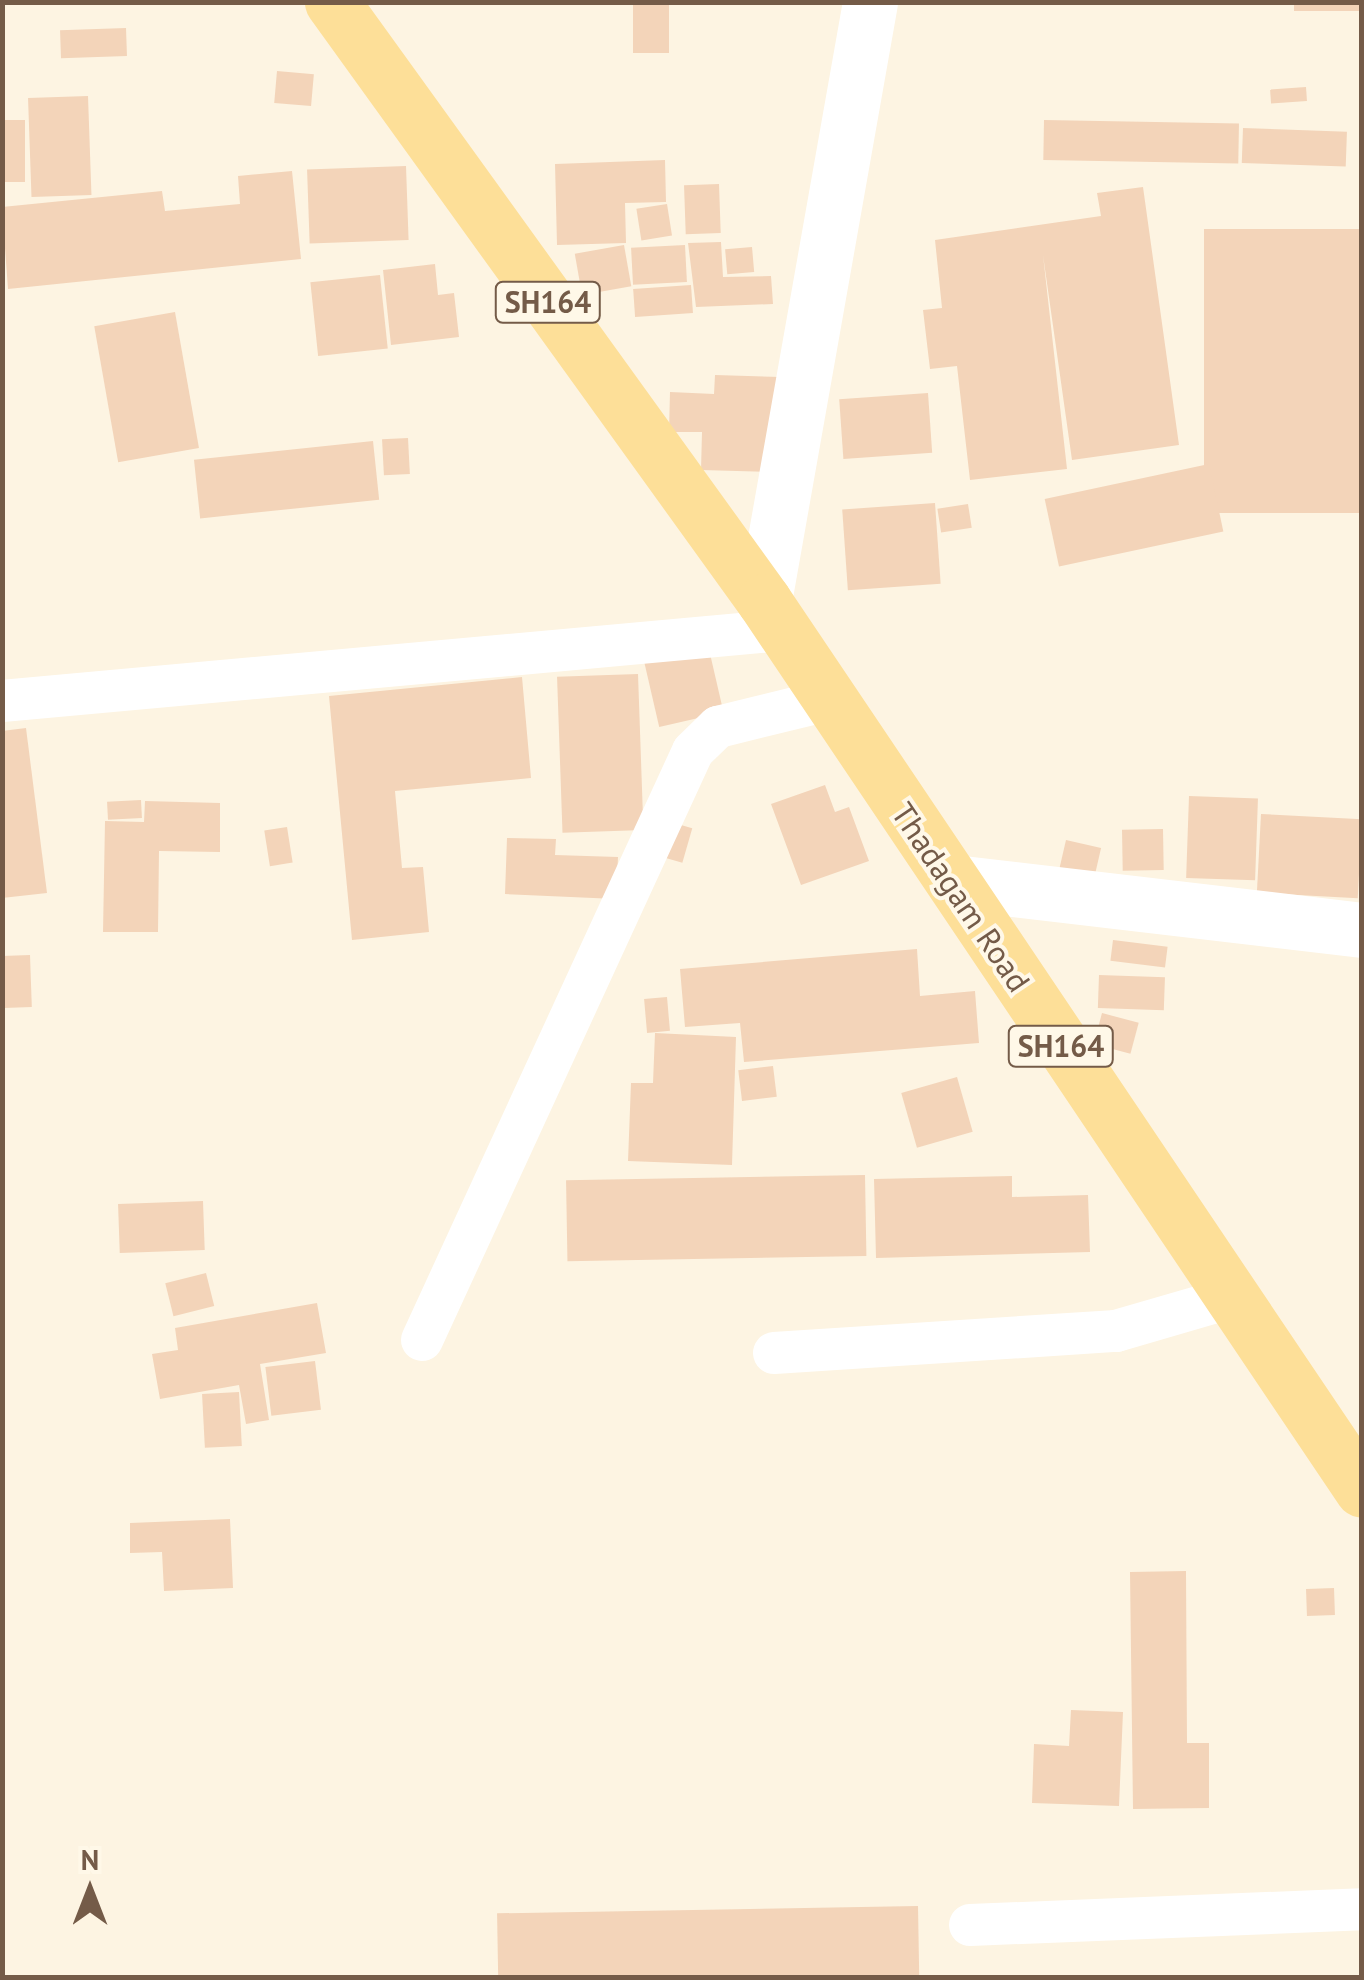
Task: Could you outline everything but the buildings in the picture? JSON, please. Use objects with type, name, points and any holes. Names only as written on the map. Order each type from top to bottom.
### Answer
[{"type":"main road","name":"SH164","points":[[332,2],[774,616]]},
{"type":"main road","points":[[774,616],[870,2]]},
{"type":"main road","name":"Thadagam Road","points":[[774,616],[824,701],[954,882],[1226,1298],[1362,1490]]},
{"type":"main road","points":[[954,882],[1362,930]]},
{"type":"street","points":[[2,700],[774,616]]},
{"type":"street","points":[[422,1340],[693,751],[718,727],[824,701]]},
{"type":"street","points":[[774,1353],[1116,1330],[1226,1298]]},
{"type":"street","points":[[970,1926],[1362,1910]]}]
